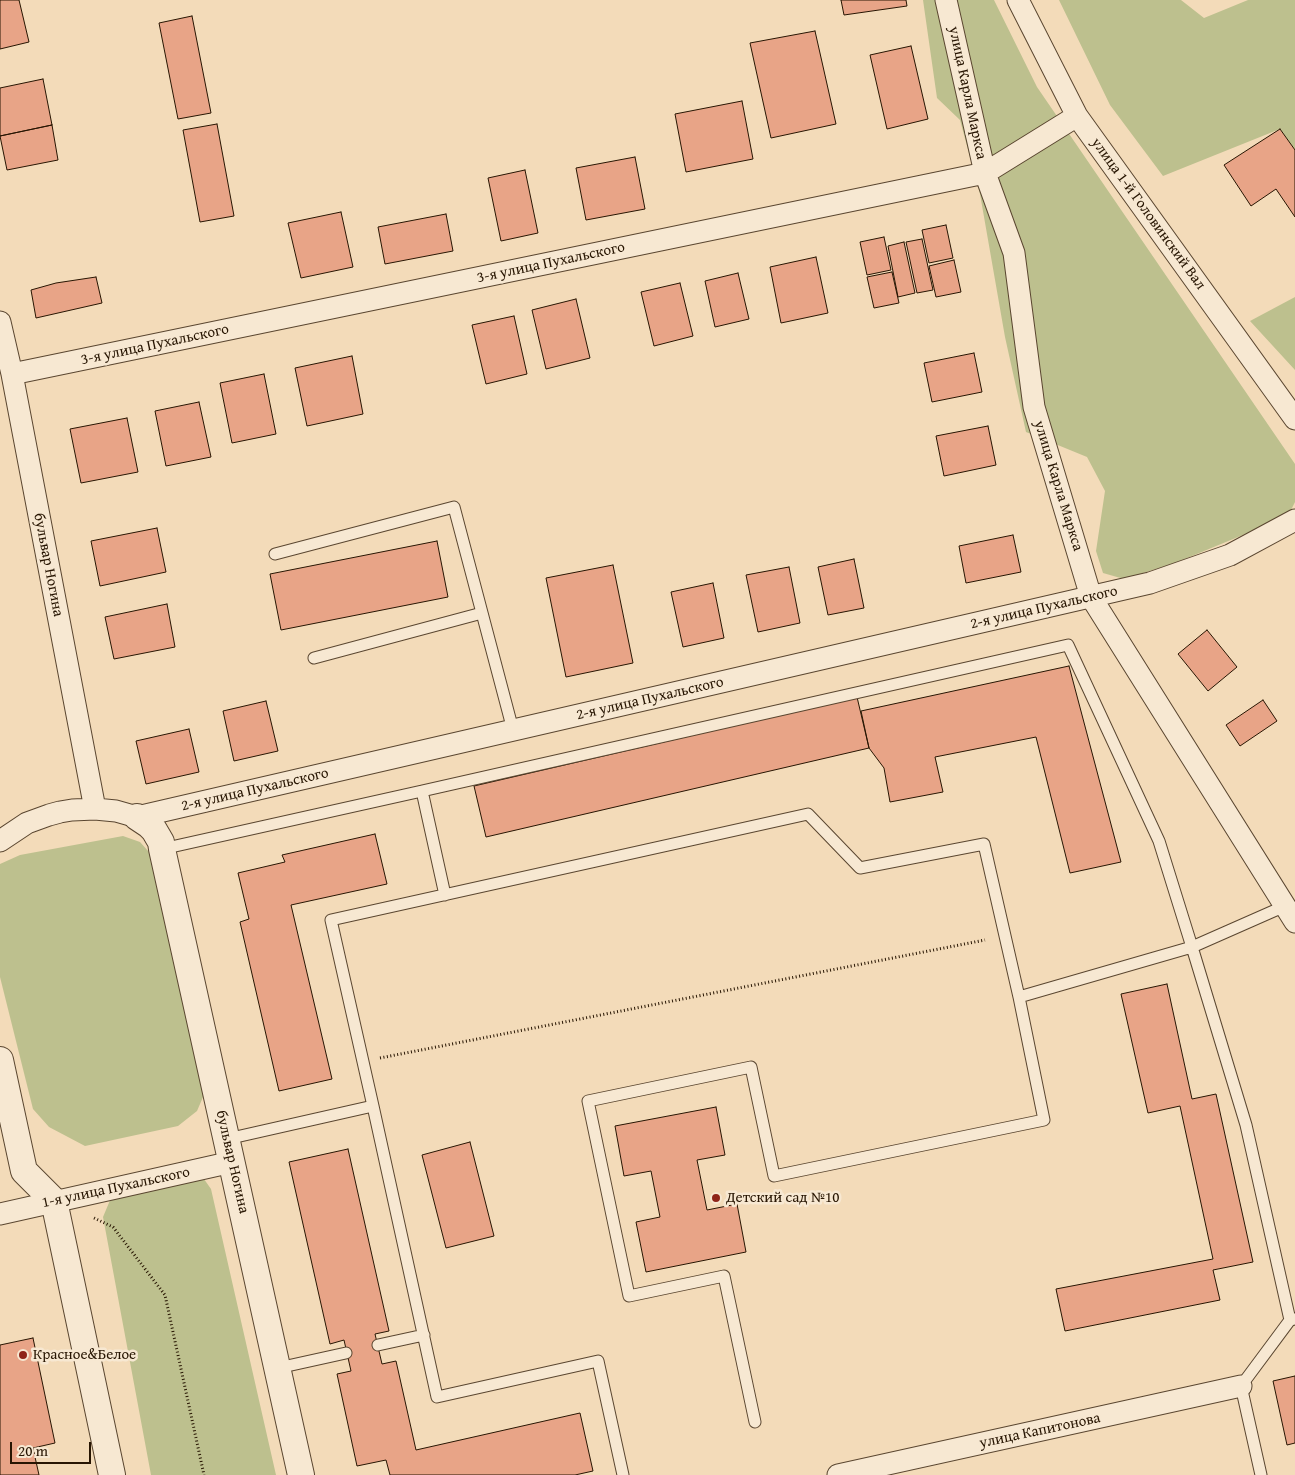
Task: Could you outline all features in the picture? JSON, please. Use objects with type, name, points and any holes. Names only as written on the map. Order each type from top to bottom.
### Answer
[{"type":"street","name":"улица Карла Маркса","points":[[946,0],[984,173],[1014,253],[1034,407],[1091,598],[1290,914]]},
{"type":"street","name":"улица 1-й Головинский Вал","points":[[1018,0],[1077,116],[1295,419]]},
{"type":"street","name":"3-я улица Пухальского","points":[[12,374],[984,173],[1077,116]]},
{"type":"street","name":"бульвар Ногина","points":[[0,322],[12,374],[95,809]]},
{"type":"street","name":"2-я улица Пухальского","points":[[0,841],[27,823],[48,815],[72,810],[95,809],[116,811],[137,817],[1091,598],[1150,583],[1230,555],[1295,520]]},
{"type":"street","name":"бульвар Ногина","points":[[137,817],[154,830],[161,842],[301,1475]]},
{"type":"street","points":[[0,1060],[24,1170],[54,1202],[112,1475]]},
{"type":"street","name":"1-я улица Пухальского","points":[[0,1214],[54,1202],[230,1150]]},
{"type":"street","name":"улица Капитонова","points":[[838,1475],[1241,1386]]},
{"type":"lane","points":[[275,554],[454,507],[513,730]]},
{"type":"lane","points":[[314,658],[482,613]]},
{"type":"lane","points":[[162,849],[1068,645],[1159,841],[1246,1126],[1292,1320],[1241,1386],[1261,1474],[1248,1475]]},
{"type":"lane","points":[[422,791],[446,895]]},
{"type":"lane","points":[[623,1475],[598,1361],[438,1397],[331,920],[808,814],[860,868],[984,844],[1019,997],[1044,1120],[774,1176],[751,1067],[588,1101],[629,1296],[724,1276],[755,1422]]},
{"type":"lane","points":[[1019,997],[1192,947],[1290,914]]},
{"type":"lane","points":[[230,1150],[373,1106]]},
{"type":"lane","points":[[378,1345],[424,1335]]},
{"type":"lane","points":[[278,1368],[346,1353]]},
{"type":"path","points":[[363,1061],[1005,936]]},
{"type":"path","points":[[54,1202],[113,1226],[166,1295],[204,1475]]},
{"type":"green space","points":[[923,0],[994,0],[1037,87],[1295,464],[1295,502],[1291,510],[1255,530],[1175,563],[1124,579],[1103,573],[1096,551],[1105,491],[1087,457],[1026,432],[1005,337],[980,194],[960,120],[937,98]]},
{"type":"green space","points":[[1059,0],[1181,0],[1204,18],[1248,0],[1295,0],[1295,150],[1280,129],[1163,176],[1110,105]]},
{"type":"green space","points":[[1295,297],[1295,370],[1250,321]]},
{"type":"green space","points":[[123,836],[140,842],[158,862],[205,1080],[203,1097],[197,1111],[178,1126],[85,1146],[49,1127],[33,1109],[0,977],[0,864],[20,855]]},
{"type":"green space","points":[[199,1172],[211,1189],[276,1475],[151,1475],[103,1217],[116,1186]]},
{"type":"building","points":[[0,0],[19,0],[29,42],[0,49]]},
{"type":"building","points":[[841,0],[906,0],[907,6],[844,15]]},
{"type":"building","points":[[192,16],[211,113],[178,119],[159,23]]},
{"type":"building","points":[[815,31],[836,124],[771,138],[750,43]]},
{"type":"building","points":[[911,46],[928,119],[887,129],[870,55]]},
{"type":"building","points":[[43,79],[52,125],[0,136],[0,88]]},
{"type":"building","points":[[742,101],[753,159],[686,172],[675,114]]},
{"type":"building","points":[[217,124],[234,216],[200,222],[183,130]]},
{"type":"building","points":[[52,125],[58,160],[7,170],[0,136]]},
{"type":"building","points":[[1280,129],[1295,150],[1295,217],[1276,189],[1251,206],[1224,165]]},
{"type":"building","points":[[635,157],[645,209],[586,220],[576,168]]},
{"type":"building","points":[[525,170],[538,233],[501,241],[488,178]]},
{"type":"building","points":[[341,212],[353,267],[301,278],[288,223]]},
{"type":"building","points":[[446,214],[453,251],[385,264],[378,227]]},
{"type":"building","points":[[946,225],[953,258],[929,263],[922,230]]},
{"type":"building","points":[[884,237],[891,270],[867,275],[860,242]]},
{"type":"building","points":[[922,239],[933,290],[917,293],[906,242]]},
{"type":"building","points":[[904,242],[915,293],[898,297],[888,246]]},
{"type":"building","points":[[816,257],[828,313],[781,323],[770,267]]},
{"type":"building","points":[[954,260],[961,292],[936,297],[929,266]]},
{"type":"building","points":[[892,272],[899,303],[874,308],[867,277]]},
{"type":"building","points":[[738,273],[749,319],[715,327],[705,281]]},
{"type":"building","points":[[96,277],[102,303],[36,318],[31,290],[56,283]]},
{"type":"building","points":[[680,283],[693,336],[654,346],[641,292]]},
{"type":"building","points":[[576,299],[590,358],[546,369],[532,310]]},
{"type":"building","points":[[514,316],[527,374],[486,384],[472,325]]},
{"type":"building","points":[[974,353],[982,392],[932,402],[924,363]]},
{"type":"building","points":[[352,356],[363,414],[307,426],[295,368]]},
{"type":"building","points":[[264,374],[276,434],[232,443],[220,383]]},
{"type":"building","points":[[199,402],[211,457],[166,466],[155,411]]},
{"type":"building","points":[[127,418],[138,472],[81,483],[70,429]]},
{"type":"building","points":[[988,426],[996,465],[944,476],[936,436]]},
{"type":"building","points":[[157,528],[166,572],[100,586],[91,541]]},
{"type":"building","points":[[1013,535],[1021,572],[966,583],[959,546]]},
{"type":"building","points":[[437,541],[448,597],[281,630],[270,574]]},
{"type":"building","points":[[854,559],[864,608],[828,615],[818,567]]},
{"type":"building","points":[[613,565],[633,663],[566,677],[546,578]]},
{"type":"building","points":[[789,567],[800,623],[758,632],[746,575]]},
{"type":"building","points":[[713,583],[724,638],[683,647],[671,592]]},
{"type":"building","points":[[167,604],[175,647],[114,659],[105,617]]},
{"type":"building","points":[[1207,630],[1237,667],[1208,691],[1178,654]]},
{"type":"building","points":[[1069,666],[1121,862],[1070,873],[1036,737],[935,757],[943,792],[890,802],[884,768],[869,748],[861,711]]},
{"type":"building","points":[[857,697],[869,748],[486,837],[474,786]]},
{"type":"building","points":[[1263,700],[1277,721],[1240,746],[1226,725]]},
{"type":"building","points":[[266,701],[278,751],[234,761],[223,711]]},
{"type":"building","points":[[189,729],[199,772],[146,784],[136,741]]},
{"type":"building","points":[[375,834],[387,884],[291,905],[332,1079],[279,1091],[240,922],[249,919],[238,873],[285,862],[282,855]]},
{"type":"building","points":[[1167,984],[1192,1099],[1216,1094],[1253,1262],[1213,1270],[1220,1300],[1065,1331],[1056,1289],[1213,1259],[1180,1106],[1148,1113],[1121,994]]},
{"type":"building","points":[[716,1107],[725,1155],[697,1160],[707,1210],[737,1204],[746,1252],[646,1272],[636,1222],[660,1217],[651,1171],[624,1176],[615,1126]]},
{"type":"building","points":[[470,1142],[494,1236],[446,1248],[422,1155]]},
{"type":"building","points":[[348,1149],[389,1331],[375,1334],[382,1364],[396,1361],[416,1450],[580,1413],[593,1471],[575,1475],[390,1475],[386,1460],[357,1466],[337,1374],[351,1371],[344,1340],[330,1344],[289,1162]]},
{"type":"building","points":[[33,1338],[55,1443],[33,1448],[39,1475],[0,1475],[0,1345]]},
{"type":"building","points":[[1295,1376],[1295,1443],[1287,1445],[1273,1381]]},
{"type":"place","name":"Детский сад №10","points":[[716,1198]]},
{"type":"place","name":"Красное&Белое","points":[[23,1355]]}]
